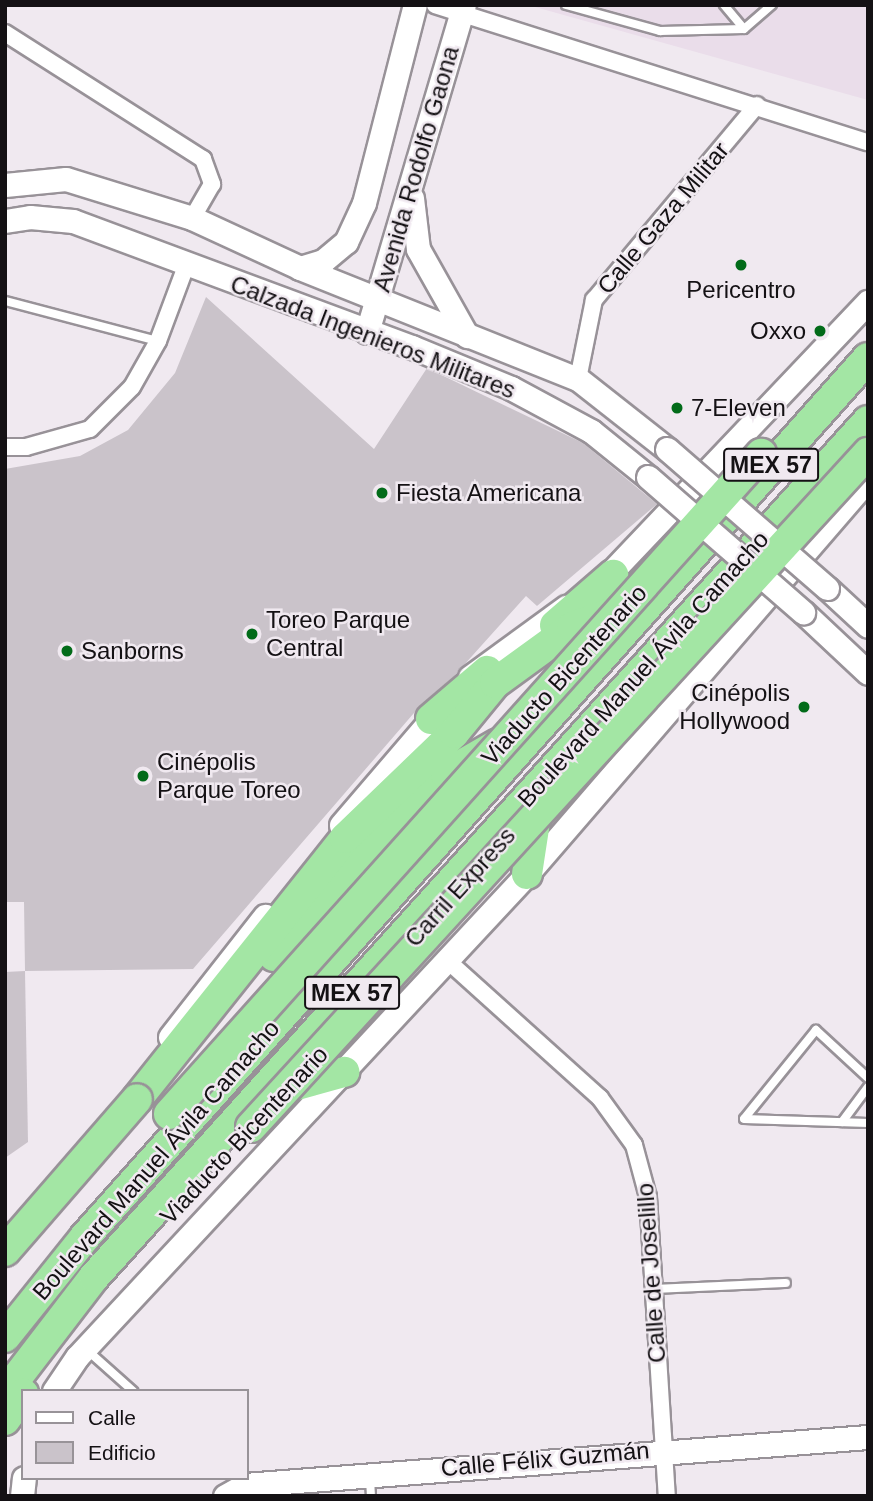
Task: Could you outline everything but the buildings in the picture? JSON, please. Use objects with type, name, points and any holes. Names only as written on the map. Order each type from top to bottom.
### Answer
[{"type":"highway","name":"Viaducto Bicentenario","points":[[5,1305],[65,1230],[817,391],[868,339]]},
{"type":"highway","name":"Boulevard Manuel Ávila Camacho","points":[[5,1337],[85,1237],[650,599],[868,358]]},
{"type":"highway","name":"Boulevard Manuel Ávila Camacho","points":[[5,1393],[94,1277],[541,785],[703,597],[868,421]]},
{"type":"highway","name":"Carril Express","points":[[5,1408],[125,1253],[868,434]]},
{"type":"highway","name":"Viaducto Bicentenario","points":[[27,1389],[132,1255],[868,453]]},
{"type":"highway","points":[[431,719],[487,671],[566,618],[613,575]]},
{"type":"highway","points":[[345,838],[425,762],[520,661],[572,627],[650,599]]},
{"type":"highway","points":[[5,1251],[248,962],[391,776],[452,720],[487,671]]},
{"type":"highway","points":[[41,1219],[306,919],[446,774],[547,717]]},
{"type":"highway","points":[[306,919],[425,762]]},
{"type":"highway","points":[[527,874],[541,785]]},
{"type":"highway","points":[[258,1096],[344,1072]]},
{"type":"highway","name":"Viaducto Bicentenario","points":[[5,1420],[21,1397]]},
{"type":"main road","name":"Avenida Rodolfo Gaona","points":[[300,268],[323,261],[346,242],[364,203],[415,5]]},
{"type":"main road","name":"Avenida Rodolfo Gaona","points":[[367,332],[463,10]]},
{"type":"main road","name":"Calzada Ingenieros Militares","points":[[5,185],[66,179],[192,218],[300,268],[578,379],[667,449],[868,626]]},
{"type":"main road","points":[[411,185],[418,249],[467,336]]},
{"type":"main road","name":"Calzada Ingenieros Militares","points":[[5,221],[30,216],[73,221],[511,388],[591,431],[803,612],[868,673]]},
{"type":"main road","name":"Boulevard Manuel Ávila Camacho","points":[[5,1267],[204,988],[431,719],[482,664],[613,575],[868,302]]},
{"type":"main road","name":"Boulevard Manuel Ávila Camacho","points":[[55,1389],[85,1348],[449,961],[527,874],[868,479]]},
{"type":"main road","points":[[5,1241],[41,1219]]},
{"type":"main road","name":"Calle Félix Guzmán","points":[[225,1496],[245,1485],[370,1485],[663,1448],[868,1437]]},
{"type":"street","points":[[435,5],[463,10],[868,142]]},
{"type":"street","points":[[5,33],[203,159],[212,184],[192,218]]},
{"type":"street","name":"Calle Gaza Militar","points":[[578,379],[594,300],[757,106]]},
{"type":"street","points":[[5,447],[26,447],[90,429],[132,387],[158,341],[186,266]]},
{"type":"street","name":"Calle de Joselillo","points":[[449,961],[600,1098],[624,1128],[645,1179],[667,1496]]},
{"type":"lane","points":[[566,5],[660,32],[744,29],[772,5]]},
{"type":"lane","points":[[724,5],[744,29]]},
{"type":"lane","points":[[5,301],[158,341]]},
{"type":"lane","points":[[868,1078],[817,1030],[744,1119],[868,1123]]},
{"type":"lane","points":[[842,1122],[868,1087]]},
{"type":"lane","points":[[653,1289],[786,1283]]},
{"type":"lane","points":[[85,1348],[131,1389]]},
{"type":"shaded area","points":[[528,5],[868,5],[868,100]]},
{"type":"place","name":"Pericentro","points":[[741,265]]},
{"type":"place","name":"Oxxo","points":[[820,331]]},
{"type":"place","name":"7-Eleven","points":[[677,408]]},
{"type":"place","name":"Fiesta Americana","points":[[382,493]]},
{"type":"place","name":"Toreo Parque Central","points":[[252,634]]},
{"type":"place","name":"Sanborns","points":[[67,651]]},
{"type":"place","name":"Cinépolis Hollywood","points":[[804,707]]},
{"type":"place","name":"Cinépolis Parque Toreo","points":[[143,776]]}]
